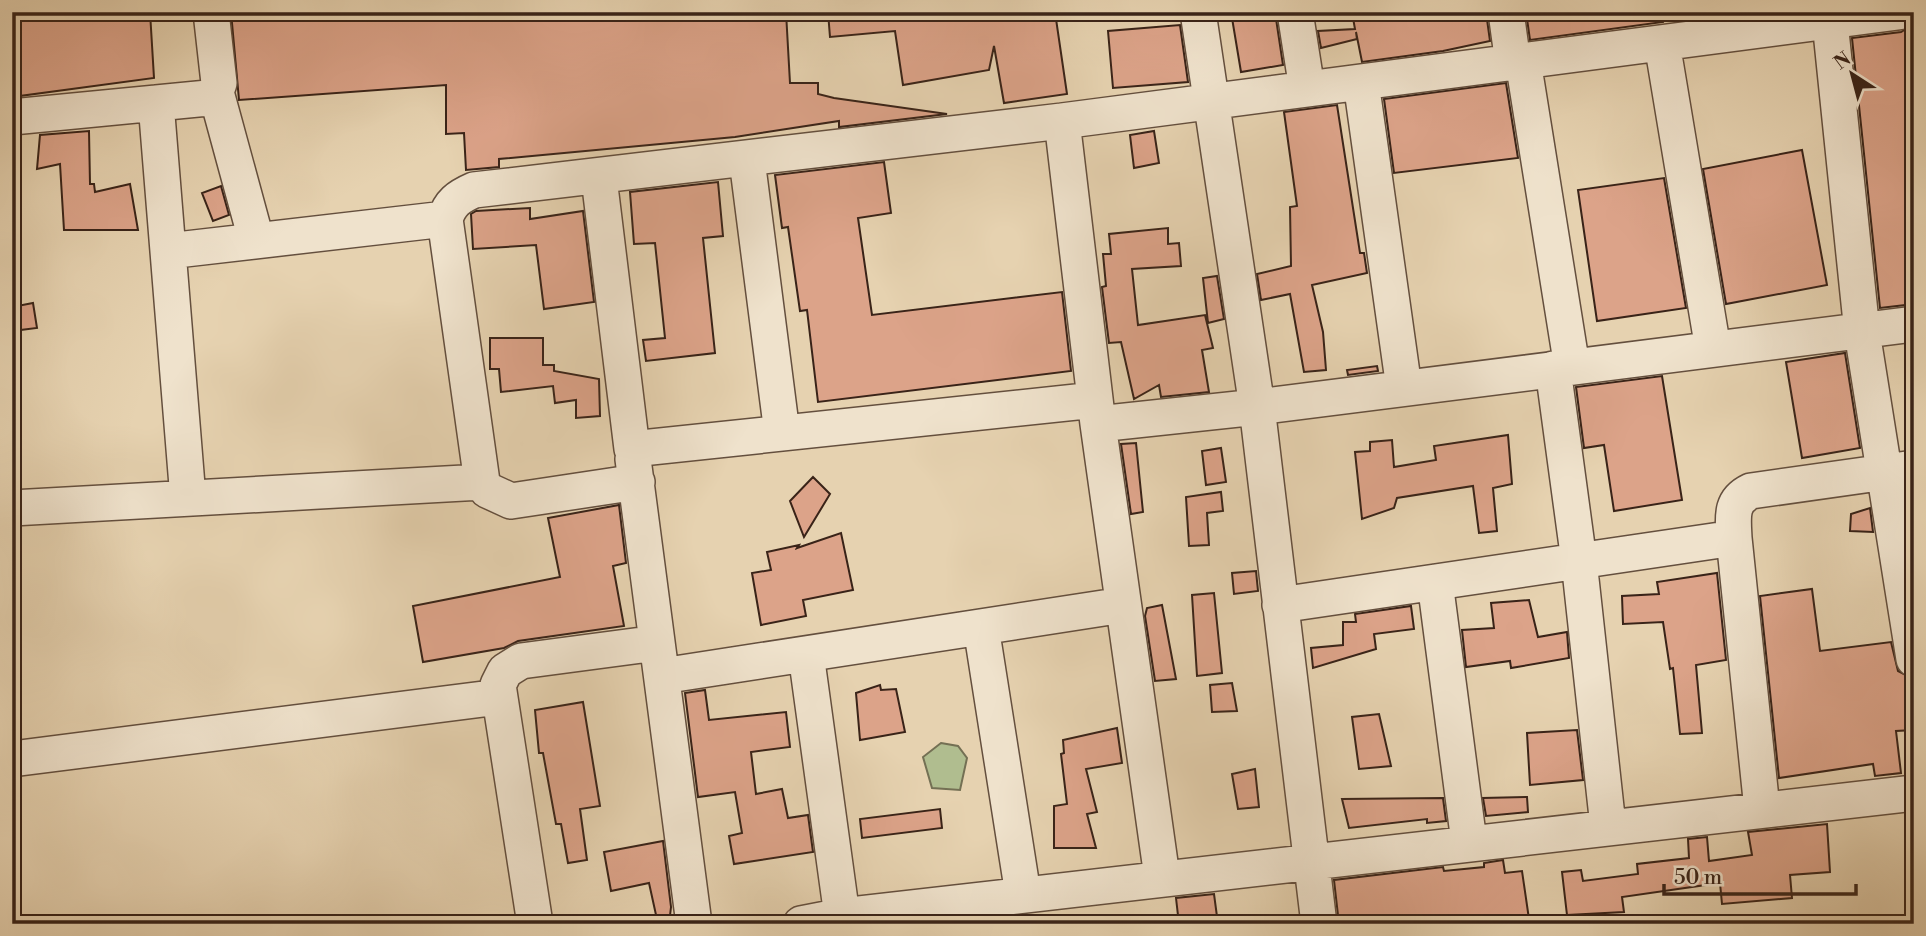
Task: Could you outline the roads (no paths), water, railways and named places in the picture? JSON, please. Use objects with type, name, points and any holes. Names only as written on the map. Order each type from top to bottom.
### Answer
[{"type":"street","points":[[211,12],[219,83],[216,92],[256,239]]},
{"type":"street","points":[[1198,12],[1257,407],[1319,924]]},
{"type":"street","points":[[1295,12],[1307,89]]},
{"type":"street","points":[[1506,12],[1518,62],[1562,368],[1579,561],[1608,826]]},
{"type":"street","points":[[1898,12],[1830,18],[1662,43],[1062,121],[599,178],[474,190],[458,198],[449,207],[445,219],[482,482],[487,490],[511,501],[634,465],[782,433],[1096,412],[1257,407],[1914,324]]},
{"type":"street","points":[[1830,18],[1862,332],[1899,470],[1914,659]]},
{"type":"street","points":[[1662,43],[1713,349]]},
{"type":"street","points":[[1361,82],[1404,388]]},
{"type":"street","points":[[12,117],[208,98],[216,92]]},
{"type":"street","points":[[156,103],[188,498]]},
{"type":"street","points":[[1062,121],[1096,412],[1162,877]]},
{"type":"street","points":[[747,160],[782,433]]},
{"type":"street","points":[[599,178],[694,924]]},
{"type":"street","points":[[168,251],[445,219]]},
{"type":"street","points":[[1762,809],[1734,537],[1732,512],[1735,504],[1751,491],[1899,470]]},
{"type":"street","points":[[12,508],[482,482]]},
{"type":"street","points":[[1280,606],[1734,537]]},
{"type":"street","points":[[1435,582],[1469,842]]},
{"type":"street","points":[[536,924],[498,685],[505,670],[521,661],[806,654],[1123,605]]},
{"type":"street","points":[[981,627],[1023,894]]},
{"type":"street","points":[[806,654],[842,916]]},
{"type":"street","points":[[12,760],[499,697]]},
{"type":"street","points":[[801,924],[842,916],[1162,877],[1914,793]]}]
